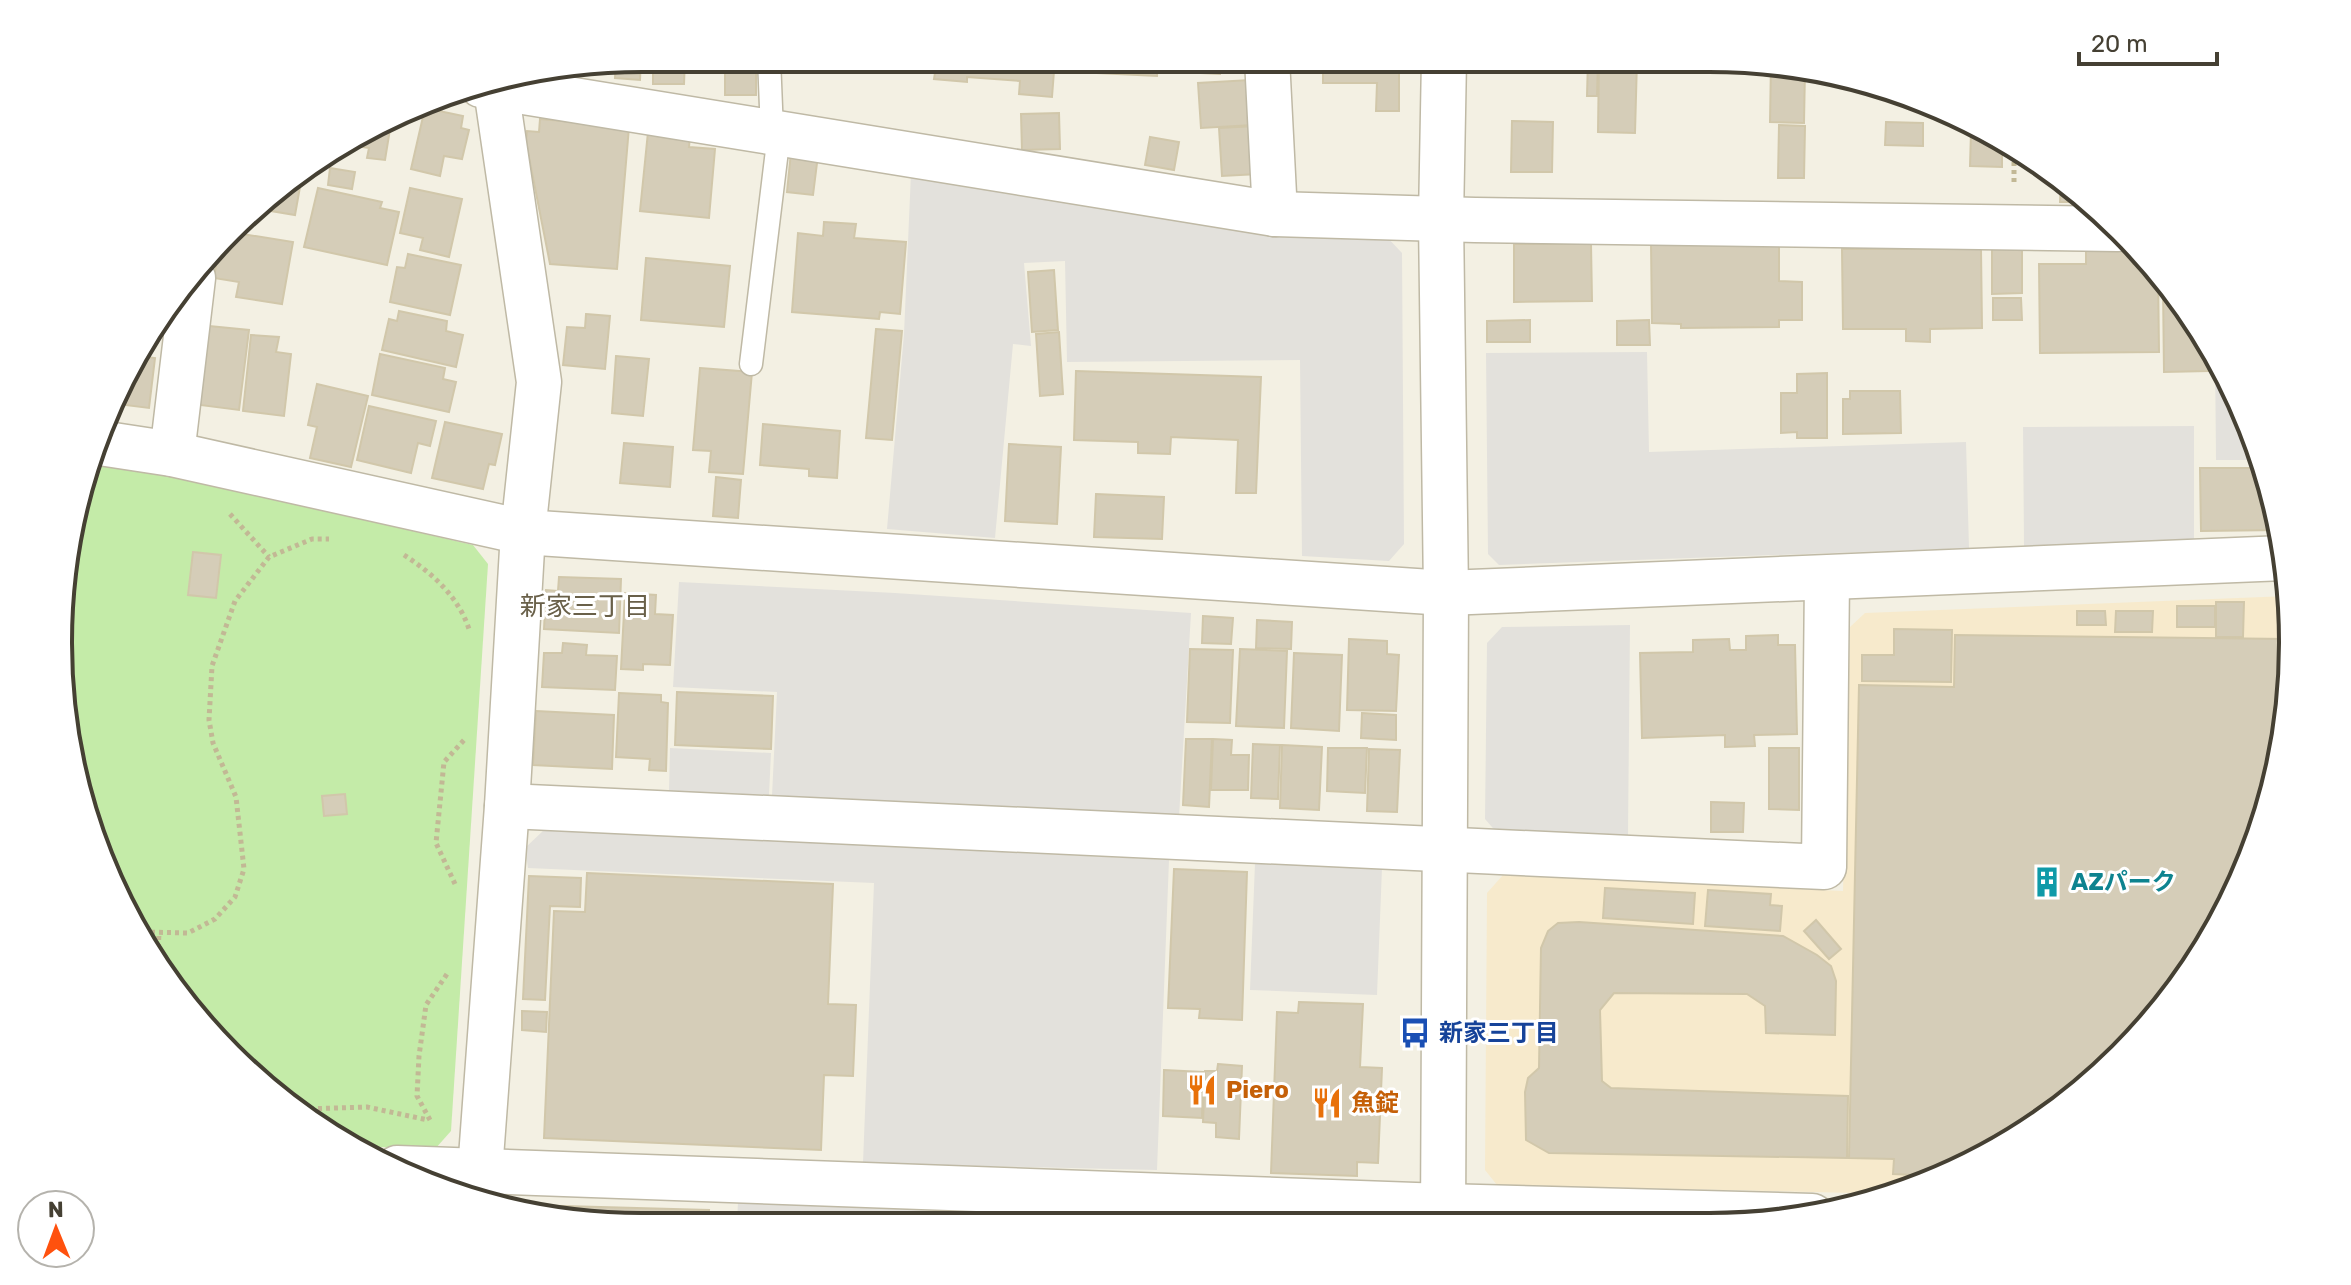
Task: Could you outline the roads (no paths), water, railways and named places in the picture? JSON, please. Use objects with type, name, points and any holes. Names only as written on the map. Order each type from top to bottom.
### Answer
[{"type":"street","points":[[1268,72],[1275,214]]},
{"type":"street","points":[[1443,1213],[1446,593],[1441,219],[1444,72]]},
{"type":"street","points":[[508,88],[1275,214],[2101,229]]},
{"type":"street","points":[[478,1186],[507,806],[523,532],[539,382],[529,303],[491,92]]},
{"type":"street","points":[[172,454],[191,294]]},
{"type":"street","points":[[108,444],[172,454],[523,532],[1446,593],[2272,559]]},
{"type":"street","points":[[507,806],[1824,867],[1827,578]]},
{"type":"street","points":[[451,1180],[478,1186],[1376,1213]]},
{"type":"lane","points":[[751,364],[776,133],[770,72]]},
{"type":"place","name":"AZパーク","points":[[2047,882]]},
{"type":"place","name":"新家三丁目","points":[[1415,1033]]},
{"type":"place","name":"Piero","points":[[1202,1090]]},
{"type":"place","name":"魚錠","points":[[1327,1103]]},
{"type":"district","name":"新家三丁目","points":[[585,606]]}]
